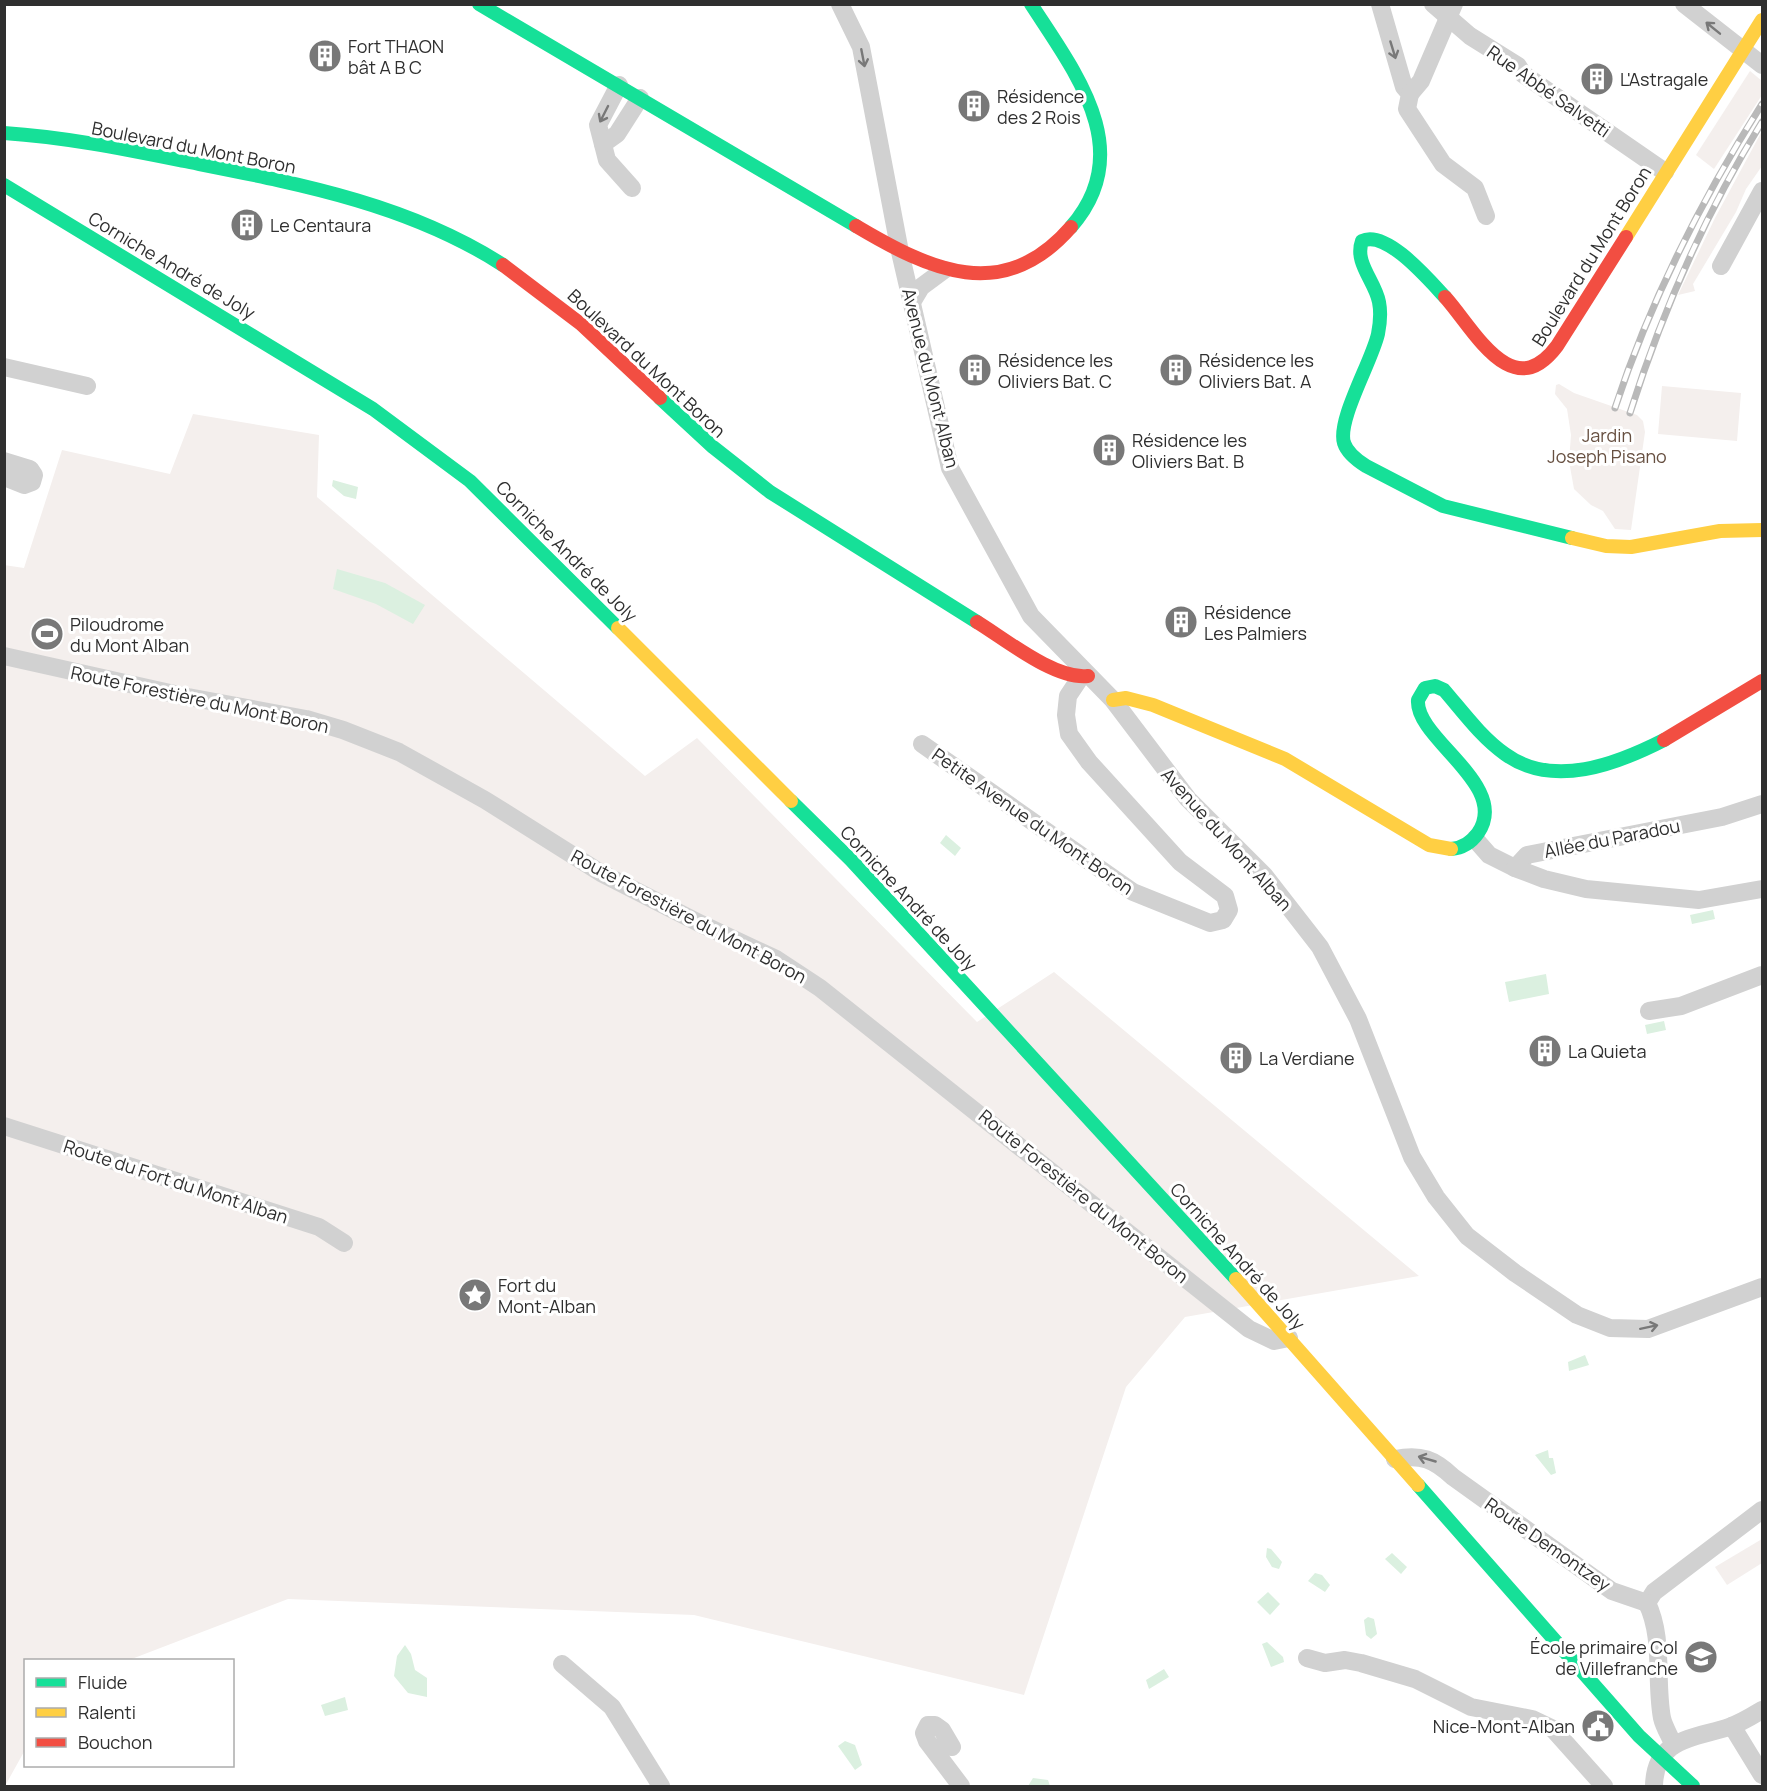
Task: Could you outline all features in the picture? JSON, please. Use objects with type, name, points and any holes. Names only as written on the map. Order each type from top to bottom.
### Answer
[{"type":"street","points":[[478,4],[900,252],[944,270],[986,273],[1005,270],[1037,257],[1063,237],[1087,208],[1099,171],[1101,141],[1094,114],[1081,87],[1031,4]]},
{"type":"street","name":"Avenue du Mont Alban","points":[[840,4],[861,47],[900,252],[950,468],[1031,616],[1084,677],[1113,700],[1188,799],[1264,875],[1320,947],[1359,1019],[1412,1157],[1436,1197],[1467,1236],[1515,1273],[1577,1315],[1610,1328],[1648,1329],[1762,1287]]},
{"type":"street","points":[[1380,4],[1404,87],[1410,94]]},
{"type":"street","name":"Rue Abbé Salvetti","points":[[1433,4],[1451,12],[1665,172]]},
{"type":"street","points":[[1684,4],[1762,65]]},
{"type":"street","points":[[1451,12],[1421,81],[1410,94],[1407,109],[1443,164],[1475,188],[1486,216]]},
{"type":"street","name":"Boulevard du Mont Boron","points":[[1762,20],[1548,359],[1533,368],[1503,364],[1429,279],[1387,244],[1377,239],[1364,240],[1358,248],[1359,256],[1377,293],[1380,318],[1378,334],[1345,419],[1344,443],[1348,451],[1366,466],[1443,506],[1606,546],[1631,547],[1728,530],[1762,530]]},
{"type":"street","points":[[619,86],[598,125],[607,160],[632,188]]},
{"type":"street","points":[[603,144],[617,134],[640,98]]},
{"type":"street","name":"Boulevard du Mont Boron","points":[[4,133],[67,140],[222,169],[361,201],[403,213],[440,230],[514,271],[552,300],[596,337],[736,469],[1030,655],[1061,671],[1084,677]]},
{"type":"street","name":"Corniche André de Joly","points":[[4,185],[374,409],[470,481],[851,860],[1289,1338],[1639,1736],[1669,1755],[1693,1786]]},
{"type":"street","points":[[1721,266],[1762,191]]},
{"type":"street","points":[[912,302],[921,287],[944,270]]},
{"type":"street","points":[[4,367],[87,386]]},
{"type":"street","points":[[4,461],[30,469],[34,475],[32,482],[24,485],[4,477]]},
{"type":"street","name":"Route Forestière du Mont Boron","points":[[4,656],[188,697],[306,719],[343,730],[399,752],[485,800],[601,873],[776,959],[820,988],[1249,1329],[1274,1341],[1289,1338]]},
{"type":"street","name":"Petite Avenue du Mont Boron","points":[[922,744],[1133,892],[1210,923],[1223,920],[1229,910],[1225,896],[1180,862],[1089,762],[1070,734],[1066,715],[1068,696],[1084,677]]},
{"type":"street","points":[[1113,700],[1126,698],[1146,703],[1285,759],[1429,845],[1455,849],[1474,839],[1483,825],[1486,813],[1484,801],[1478,787],[1417,709],[1417,696],[1425,688],[1435,686],[1444,690],[1499,749],[1514,759],[1528,766],[1557,771],[1595,767],[1642,750],[1695,724],[1762,681]]},
{"type":"street","name":"Allée du Paradou","points":[[1515,868],[1527,855],[1722,817],[1762,804]]},
{"type":"street","points":[[1474,839],[1489,855],[1515,868],[1544,879],[1586,889],[1699,900],[1762,889]]},
{"type":"street","points":[[1649,1011],[1681,1006],[1762,975]]},
{"type":"street","name":"Route du Fort du Mont Alban","points":[[4,1126],[319,1227],[344,1243]]},
{"type":"street","name":"Route Demontzey","points":[[1395,1459],[1412,1456],[1437,1462],[1453,1477],[1612,1591],[1647,1603]]},
{"type":"street","points":[[1425,1493],[1441,1479],[1453,1477]]},
{"type":"street","points":[[1670,1786],[1669,1755],[1662,1719],[1654,1625],[1647,1603],[1654,1592],[1762,1510]]},
{"type":"street","points":[[1307,1658],[1325,1663],[1345,1660],[1361,1663],[1415,1679],[1471,1707],[1532,1719],[1553,1730],[1604,1786]]},
{"type":"street","points":[[562,1664],[612,1707],[661,1786]]},
{"type":"street","points":[[1654,1786],[1654,1768],[1669,1755],[1762,1710]]},
{"type":"street","points":[[952,1747],[942,1730],[935,1725],[927,1725],[924,1733],[927,1741],[953,1779],[961,1786]]},
{"type":"street","points":[[1732,1726],[1762,1775]]},
{"type":"green space","points":[[1750,71],[1762,81],[1762,95],[1714,169],[1696,155]]},
{"type":"green space","points":[[1762,131],[1762,166],[1746,189],[1736,212],[1693,284],[1695,291],[1678,295],[1715,218]]},
{"type":"green space","name":"Jardin Joseph Pisano","points":[[1559,384],[1574,393],[1637,415],[1643,421],[1645,432],[1631,530],[1615,529],[1603,511],[1591,505],[1574,489],[1569,461],[1571,435],[1567,409],[1555,394],[1556,385]]},
{"type":"green space","points":[[1662,386],[1741,393],[1737,441],[1658,434]]},
{"type":"green space","points":[[193,414],[319,435],[317,497],[645,776],[697,738],[977,1022],[1054,972],[1419,1276],[1185,1317],[1126,1387],[1024,1695],[694,1615],[288,1599],[132,1659],[24,1659],[24,1752],[5,1786],[4,565],[24,568],[62,450],[170,474]]},
{"type":"green space","points":[[1762,1539],[1762,1563],[1727,1585],[1715,1567]]},
{"type":"shaded area","points":[[333,480],[358,487],[356,499],[344,496],[332,486]]},
{"type":"shaded area","points":[[337,569],[385,583],[425,605],[413,624],[376,604],[333,589]]},
{"type":"shaded area","points":[[946,835],[961,848],[955,856],[940,843]]},
{"type":"shaded area","points":[[1713,910],[1715,919],[1692,924],[1690,915]]},
{"type":"shaded area","points":[[1546,974],[1549,994],[1509,1002],[1505,982]]},
{"type":"shaded area","points":[[1664,1021],[1666,1030],[1647,1034],[1645,1025]]},
{"type":"shaded area","points":[[1585,1355],[1589,1365],[1569,1371],[1568,1362]]},
{"type":"shaded area","points":[[1548,1450],[1549,1458],[1553,1458],[1556,1473],[1551,1475],[1535,1455]]},
{"type":"shaded area","points":[[1267,1548],[1271,1549],[1282,1562],[1279,1569],[1272,1567],[1266,1557]]},
{"type":"shaded area","points":[[1392,1553],[1407,1567],[1401,1574],[1385,1559]]},
{"type":"shaded area","points":[[1315,1573],[1322,1575],[1330,1585],[1325,1592],[1308,1581]]},
{"type":"shaded area","points":[[1268,1592],[1280,1604],[1270,1615],[1257,1602]]},
{"type":"shaded area","points":[[1368,1617],[1374,1619],[1377,1634],[1371,1639],[1366,1635],[1364,1620]]},
{"type":"shaded area","points":[[1267,1642],[1283,1657],[1284,1662],[1271,1667],[1262,1644]]},
{"type":"shaded area","points":[[405,1645],[411,1654],[415,1670],[427,1678],[427,1697],[408,1693],[394,1676],[397,1656]]},
{"type":"shaded area","points":[[1164,1669],[1169,1677],[1149,1689],[1146,1680]]},
{"type":"shaded area","points":[[345,1697],[348,1710],[325,1716],[321,1705]]},
{"type":"shaded area","points":[[845,1741],[855,1745],[862,1765],[855,1770],[838,1746]]},
{"type":"shaded area","points":[[1033,1778],[1048,1780],[1050,1786],[1028,1786]]},
{"type":"railway","points":[[1615,408],[1644,329],[1679,252],[1698,214],[1762,104]]},
{"type":"railway","points":[[1630,413],[1671,299],[1687,263],[1722,192],[1762,122]]},
{"type":"traffic: fast","points":[[479,4],[856,226]]},
{"type":"traffic: fast","points":[[1031,4],[1081,84],[1093,112],[1099,141],[1099,170],[1090,198],[1071,227]]},
{"type":"traffic: fast","points":[[4,133],[49,137],[117,148],[308,187],[349,198],[428,226],[503,265]]},
{"type":"traffic: fast","points":[[4,185],[373,409],[470,481],[618,628]]},
{"type":"traffic: fast","points":[[1445,297],[1395,249],[1372,239],[1362,241],[1361,257],[1377,294],[1380,322],[1375,345],[1346,420],[1343,433],[1345,446],[1366,466],[1443,506],[1572,538]]},
{"type":"traffic: fast","points":[[660,398],[713,447],[770,492],[977,622]]},
{"type":"traffic: fast","points":[[1451,849],[1473,840],[1485,815],[1482,797],[1473,780],[1421,715],[1418,700],[1425,688],[1435,686],[1444,690],[1496,747],[1524,764],[1543,770],[1564,771],[1606,764],[1664,740]]},
{"type":"traffic: fast","points":[[791,801],[851,860],[1236,1279]]},
{"type":"traffic: fast","points":[[1418,1485],[1639,1736],[1693,1786]]},
{"type":"traffic: slow","points":[[1626,237],[1762,20]]},
{"type":"traffic: slow","points":[[1572,538],[1606,546],[1631,547],[1720,531],[1762,530]]},
{"type":"traffic: slow","points":[[618,628],[791,801]]},
{"type":"traffic: slow","points":[[1113,700],[1126,698],[1153,705],[1285,759],[1429,845],[1451,849]]},
{"type":"traffic: slow","points":[[1236,1279],[1418,1485]]},
{"type":"traffic: jam","points":[[856,226],[911,256],[939,266],[966,272],[993,273],[1019,266],[1045,251],[1071,227]]},
{"type":"traffic: jam","points":[[1445,297],[1495,356],[1509,365],[1525,368],[1540,362],[1557,346],[1626,237]]},
{"type":"traffic: jam","points":[[503,265],[581,324],[660,398]]},
{"type":"traffic: jam","points":[[977,622],[1046,665],[1075,676],[1088,676]]},
{"type":"traffic: jam","points":[[1664,740],[1762,681]]},
{"type":"place","name":"Fort THAON bât A B C","points":[[325,56]]},
{"type":"place","name":"L'Astragale","points":[[1597,79]]},
{"type":"place","name":"Résidence des 2 Rois","points":[[974,106]]},
{"type":"place","name":"Le Centaura","points":[[247,225]]},
{"type":"place","name":"Résidence les Oliviers Bat. C","points":[[975,370]]},
{"type":"place","name":"Résidence les Oliviers Bat. A","points":[[1176,370]]},
{"type":"place","name":"Résidence les Oliviers Bat. B","points":[[1109,450]]},
{"type":"place","name":"Résidence Les Palmiers","points":[[1181,622]]},
{"type":"place","name":"Piloudrome du Mont Alban","points":[[47,634]]},
{"type":"place","name":"La Quieta","points":[[1545,1051]]},
{"type":"place","name":"La Verdiane","points":[[1236,1058]]},
{"type":"place","name":"Fort du Mont-Alban","points":[[475,1295]]},
{"type":"place","name":"École primaire Col de Villefranche","points":[[1701,1657]]},
{"type":"place","name":"Nice-Mont-Alban","points":[[1598,1726]]}]
